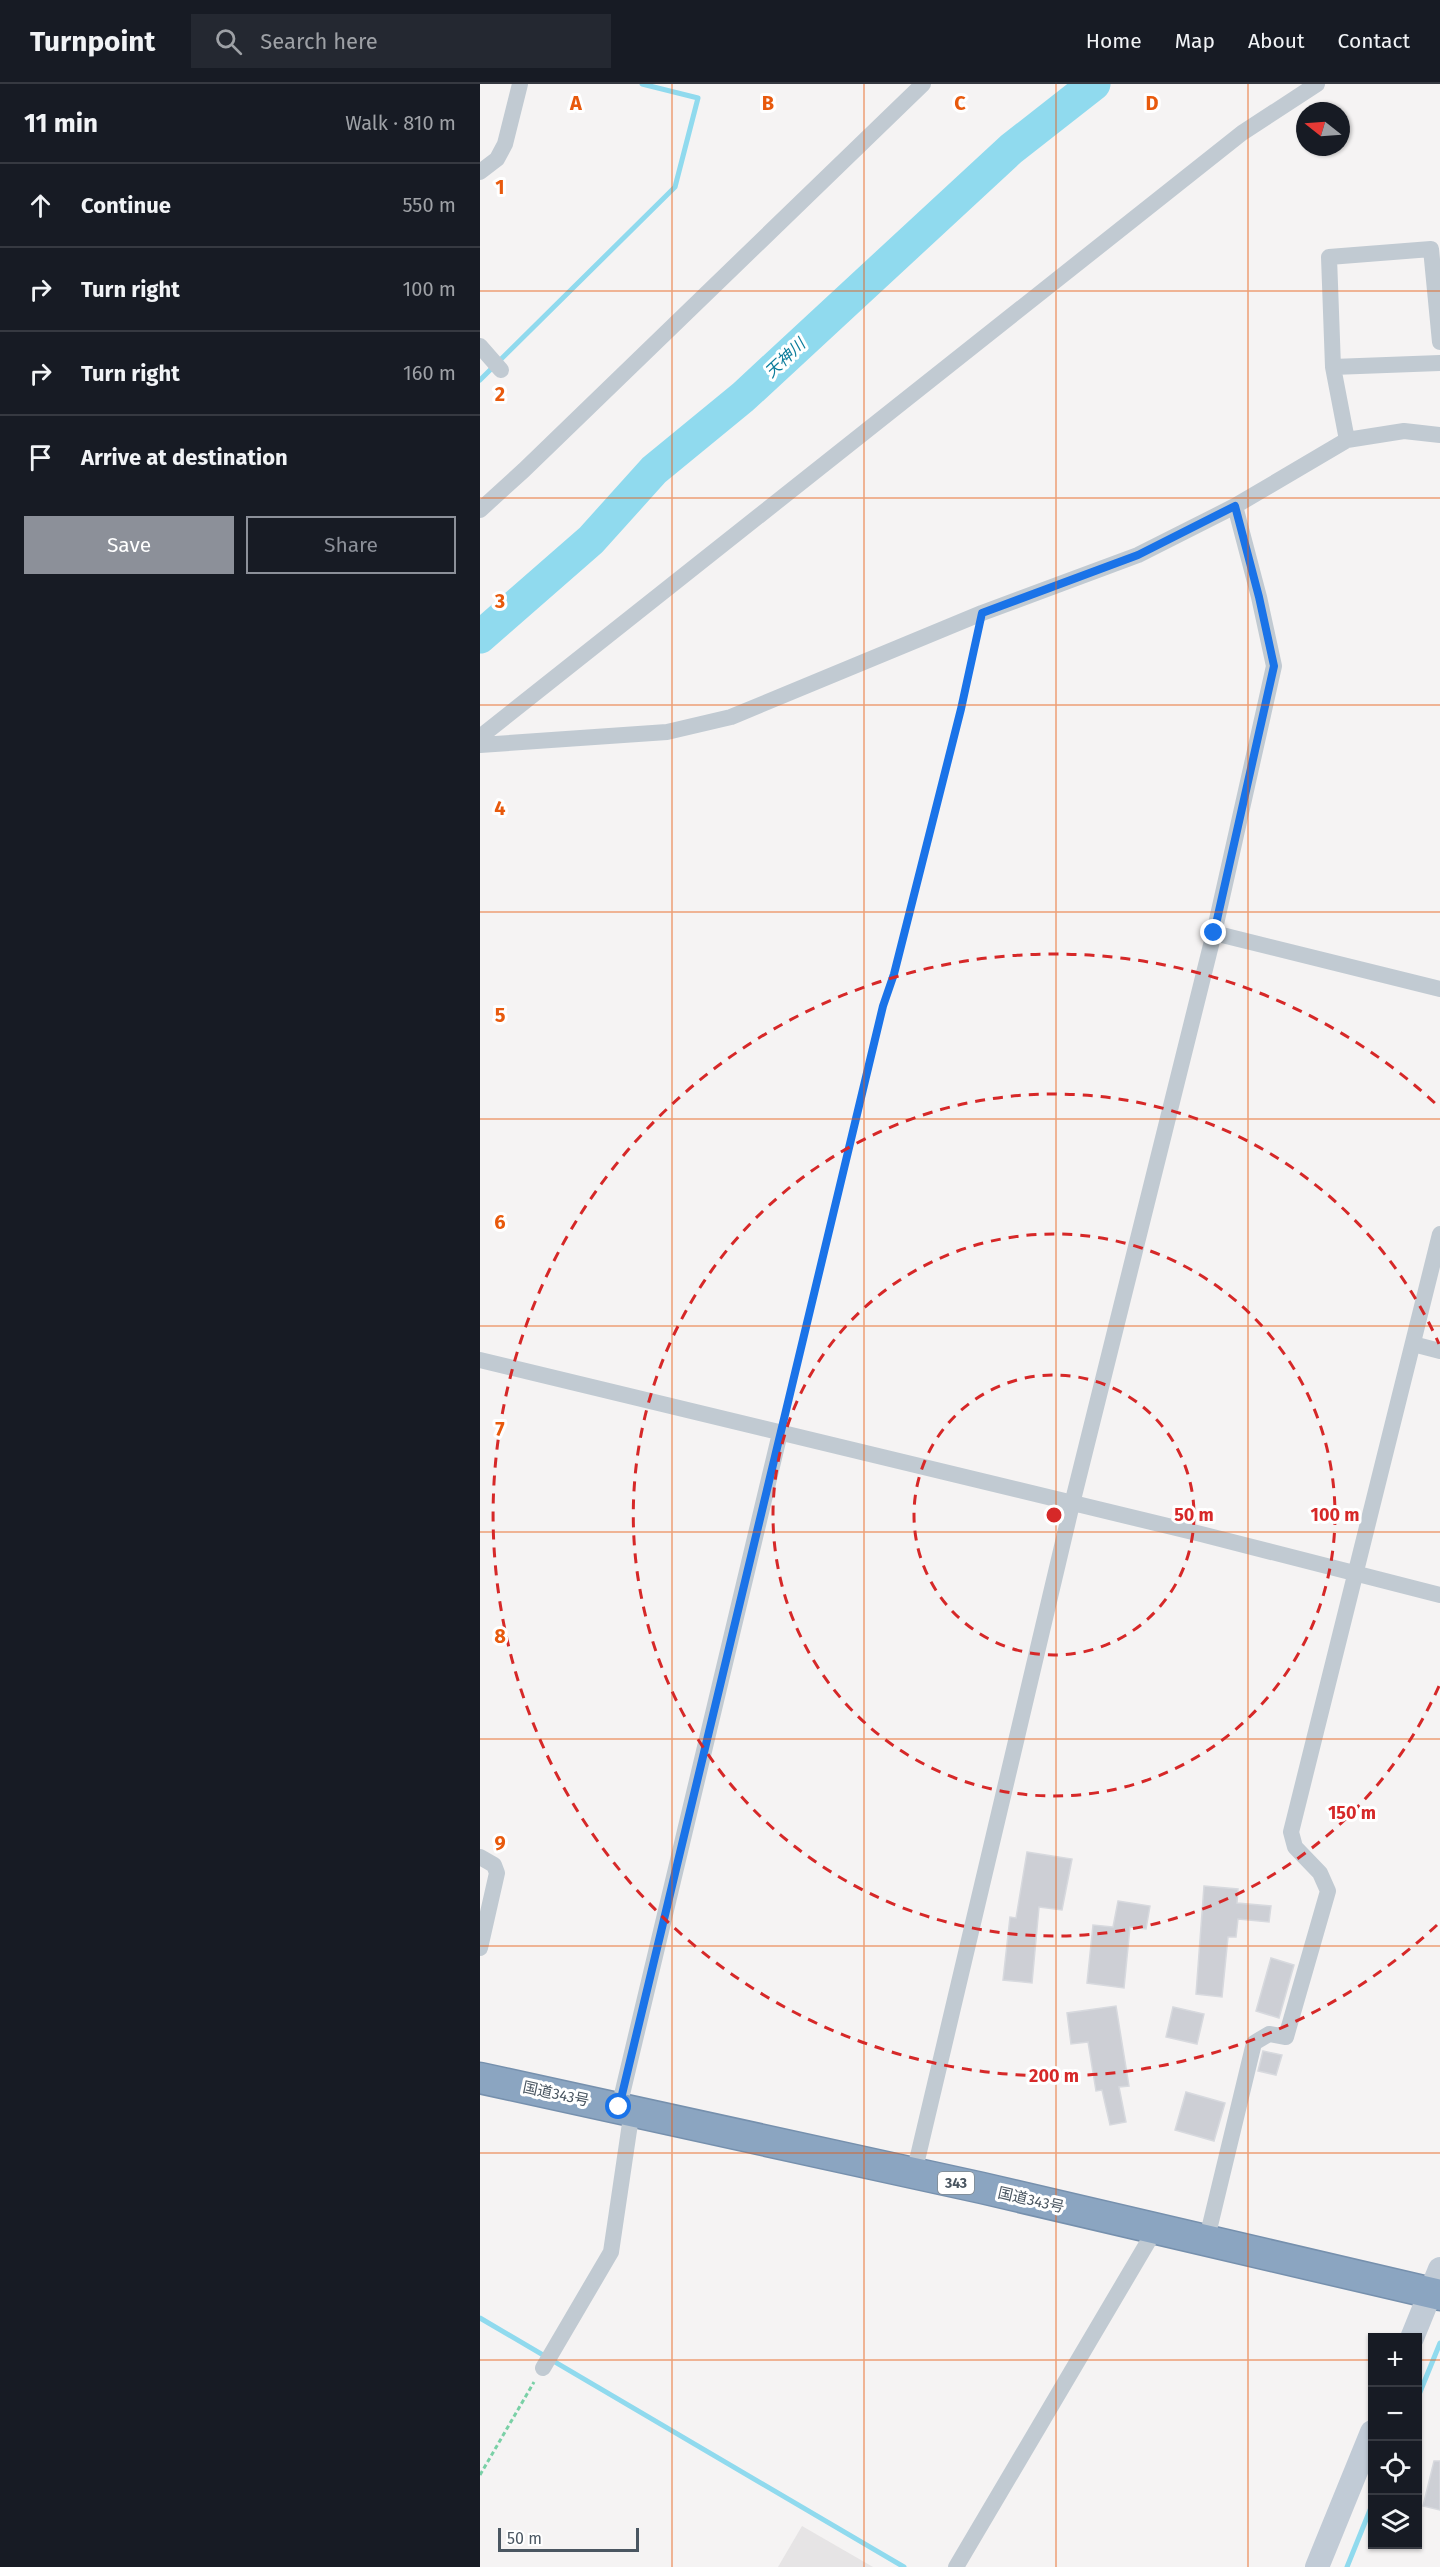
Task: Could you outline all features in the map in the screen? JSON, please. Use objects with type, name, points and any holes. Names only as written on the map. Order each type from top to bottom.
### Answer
[{"type":"highway","name":"国道343号","points":[[480,2078],[914,2173],[1206,2242],[1437,2286]]},
{"type":"street","points":[[480,172],[497,159],[505,144],[520,84]]},
{"type":"street","points":[[480,510],[575,422],[923,84]]},
{"type":"street","points":[[480,737],[1242,133],[1317,84]]},
{"type":"street","points":[[1347,440],[1333,367],[1329,256],[1431,249],[1440,342]]},
{"type":"street","points":[[480,346],[501,370]]},
{"type":"street","points":[[1333,367],[1440,363]]},
{"type":"street","points":[[480,745],[667,732],[731,717],[982,613],[1138,555],[1235,506],[1347,440],[1404,430],[1440,435]]},
{"type":"street","points":[[914,2173],[1072,1504],[1214,933],[1274,666],[1235,506]]},
{"type":"street","points":[[1214,933],[1440,989]]},
{"type":"street","points":[[1206,2242],[1254,2043],[1269,2034],[1286,2037],[1328,1891],[1320,1873],[1295,1847],[1291,1832],[1440,1234]]},
{"type":"street","points":[[1413,1344],[1440,1351]]},
{"type":"street","points":[[480,1360],[1201,1534],[1440,1595]]},
{"type":"street","points":[[543,2368],[611,2252],[625,2109],[780,1433]]},
{"type":"street","points":[[480,1857],[494,1865],[497,1873],[480,1948]]},
{"type":"street","points":[[956,2567],[1155,2230]]},
{"type":"street","points":[[1414,2333],[1437,2286]]},
{"type":"street","points":[[1317,2567],[1368,2441]]},
{"type":"path","points":[[780,1433],[883,1006],[894,974],[961,709],[982,613]]},
{"type":"path","points":[[480,2475],[543,2368]]},
{"type":"shaded area","points":[[802,2526],[873,2567],[778,2567]]},
{"type":"building","points":[[1027,1852],[1072,1859],[1062,1910],[1039,1907],[1032,1983],[1003,1980],[1010,1917],[1016,1918]]},
{"type":"building","points":[[1204,1886],[1238,1889],[1237,1903],[1271,1906],[1269,1922],[1238,1919],[1236,1937],[1228,1937],[1222,1997],[1196,1994]]},
{"type":"building","points":[[1118,1901],[1150,1906],[1146,1929],[1130,1927],[1124,1988],[1087,1983],[1093,1925],[1113,1927]]},
{"type":"building","points":[[1271,1958],[1294,1965],[1279,2018],[1256,2011]]},
{"type":"building","points":[[1116,2006],[1129,2086],[1119,2087],[1126,2122],[1110,2125],[1102,2090],[1096,2091],[1088,2042],[1071,2044],[1067,2013]]},
{"type":"building","points":[[1173,2007],[1204,2014],[1197,2044],[1166,2037]]},
{"type":"building","points":[[1263,2051],[1282,2055],[1276,2075],[1258,2071]]},
{"type":"building","points":[[1186,2092],[1225,2103],[1214,2141],[1175,2130]]},
{"type":"building","points":[[1434,2461],[1440,2461],[1440,2510],[1423,2506]]},
{"type":"waterway","points":[[480,380],[675,187],[698,98],[642,84]]},
{"type":"waterway","name":"天神川","points":[[480,637],[591,540],[654,470],[743,397],[1011,149],[1094,84]]},
{"type":"waterway","points":[[480,2318],[904,2567]]},
{"type":"waterway","points":[[1422,2387],[1440,2343]]},
{"type":"waterway","points":[[1347,2567],[1368,2515]]},
{"type":"route","points":[[619,2107],[883,1006],[894,974],[961,709],[982,613],[1138,555],[1235,506],[1274,666],[1214,933]]}]
